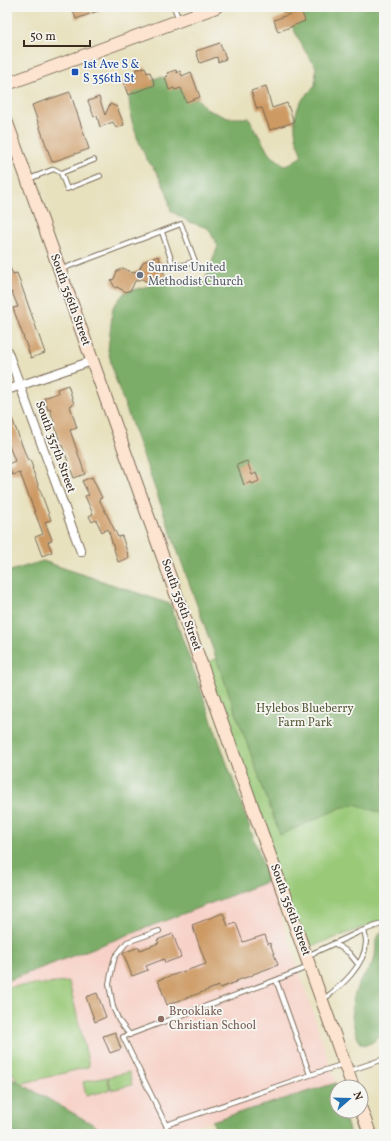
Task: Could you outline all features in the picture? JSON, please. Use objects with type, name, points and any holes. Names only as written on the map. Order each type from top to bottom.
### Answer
[{"type":"main road","points":[[7,84],[216,7]]},
{"type":"main road","name":"South 356th Street","points":[[7,123],[350,1079]]},
{"type":"main road","points":[[365,1119],[370,1134]]},
{"type":"street","name":"South 357th Street","points":[[7,350],[81,552]]},
{"type":"street","points":[[7,390],[92,361]]},
{"type":"lane","points":[[174,7],[179,20]]},
{"type":"lane","points":[[27,180],[54,170],[61,173],[94,160]]},
{"type":"lane","points":[[61,173],[67,189],[100,176]]},
{"type":"lane","points":[[59,270],[181,224],[195,261],[176,266],[172,262],[162,232]]},
{"type":"lane","points":[[168,1134],[166,1125],[123,1037],[276,980],[334,943],[384,923]]},
{"type":"lane","points":[[322,1000],[347,980],[361,961],[366,943],[364,930]]},
{"type":"lane","points":[[130,1034],[119,1021],[114,1006],[110,984],[113,964],[115,957],[127,942],[159,931]]},
{"type":"lane","points":[[334,943],[349,953],[358,964]]},
{"type":"lane","points":[[276,980],[310,1075]]},
{"type":"lane","points":[[166,1125],[310,1075],[384,1058]]},
{"type":"shaded area","name":"Brooklake Christian School","points":[[269,881],[335,1079],[329,1079],[329,1085],[169,1134],[99,1134],[96,1126],[11,1078],[7,1057],[7,981]]},
{"type":"green space","points":[[288,7],[384,7],[384,814],[355,804],[340,808],[280,835],[114,375],[108,350],[113,307],[125,292],[164,282],[185,284],[205,281],[218,246],[208,228],[189,222],[171,211],[167,193],[157,173],[146,158],[137,137],[131,118],[129,98],[142,83],[160,77],[180,81],[208,110],[228,118],[249,118],[269,154],[286,166],[302,156],[297,142],[295,128],[296,114],[302,100],[315,86],[316,67],[305,51],[286,15]]},
{"type":"green space","points":[[43,561],[170,604],[269,881],[7,981],[7,572]]},
{"type":"green space","name":"Hylebos Blueberry Farm Park","points":[[384,599],[384,920],[304,949],[202,664]]},
{"type":"green space","points":[[384,930],[384,1031],[373,1042],[366,1045],[360,1043],[354,1027],[352,1012],[354,997],[360,981],[374,960],[376,940],[380,933]]},
{"type":"green space","points":[[69,982],[89,1065],[88,1067],[20,1084],[9,1068],[7,1055],[7,987]]},
{"type":"green space","points":[[129,1072],[132,1085],[111,1090],[108,1077]]},
{"type":"green space","points":[[7,1077],[96,1126],[99,1134],[7,1134]]},
{"type":"green space","points":[[107,1077],[110,1090],[86,1096],[83,1082]]},
{"type":"green space","points":[[329,1085],[329,1119],[345,1119],[350,1134],[218,1134],[212,1121]]},
{"type":"building","points":[[72,7],[106,7],[106,8],[76,19]]},
{"type":"building","points":[[301,10],[305,21],[278,32],[274,20]]},
{"type":"building","points":[[220,43],[226,59],[218,62],[217,57],[200,63],[196,51]]},
{"type":"building","points":[[145,67],[147,73],[150,72],[155,85],[128,95],[123,81],[137,76],[135,70]]},
{"type":"building","points":[[176,70],[177,73],[180,71],[182,76],[191,72],[200,97],[186,102],[181,88],[169,90],[165,77],[168,76],[167,73]]},
{"type":"building","points":[[266,86],[272,108],[287,103],[294,122],[270,130],[262,108],[257,109],[251,91]]},
{"type":"building","points":[[70,92],[89,149],[52,162],[32,105]]},
{"type":"building","points":[[99,97],[105,115],[110,104],[117,107],[124,125],[116,128],[113,122],[100,127],[97,116],[94,117],[88,101]]},
{"type":"building","name":"Sunrise United Methodist Church","points":[[158,256],[161,263],[163,262],[166,270],[163,271],[166,278],[151,284],[142,279],[135,281],[131,290],[126,292],[117,287],[115,288],[111,280],[114,279],[117,271],[123,268],[132,273],[139,270],[143,262]]},
{"type":"building","points":[[7,261],[13,274],[17,273],[45,353],[31,358],[13,308],[18,307],[12,292],[9,294],[7,290]]},
{"type":"building","points":[[68,385],[74,404],[70,406],[77,428],[70,430],[85,474],[74,478],[62,445],[61,446],[50,409],[48,410],[44,398],[58,393],[57,389]]},
{"type":"building","points":[[7,405],[28,461],[30,460],[51,520],[45,522],[52,540],[48,542],[52,552],[42,556],[35,537],[43,534],[20,473],[12,475],[8,464],[15,461],[7,441]]},
{"type":"building","points":[[247,461],[252,475],[256,473],[259,481],[244,485],[237,465]]},
{"type":"building","points":[[92,477],[102,498],[99,499],[118,537],[122,536],[129,558],[118,562],[108,529],[102,532],[96,520],[92,522],[89,516],[93,514],[85,496],[89,495],[82,481]]},
{"type":"building","points":[[223,913],[228,926],[236,923],[243,942],[265,935],[268,944],[270,943],[278,965],[220,988],[219,986],[167,1005],[158,980],[206,964],[192,925]]},
{"type":"building","points":[[173,934],[181,957],[165,963],[164,959],[146,966],[148,970],[132,976],[123,953],[139,947],[140,950],[159,943],[157,940]]},
{"type":"building","points":[[97,993],[106,1017],[95,1022],[86,997]]},
{"type":"building","points":[[115,1032],[121,1049],[110,1053],[103,1036]]},
{"type":"place","name":"1st Ave S & S 356th St","points":[[75,72]]},
{"type":"place","name":"Sunrise United Methodist Church","points":[[140,275]]},
{"type":"place","name":"Brooklake Christian School","points":[[161,1019]]}]
